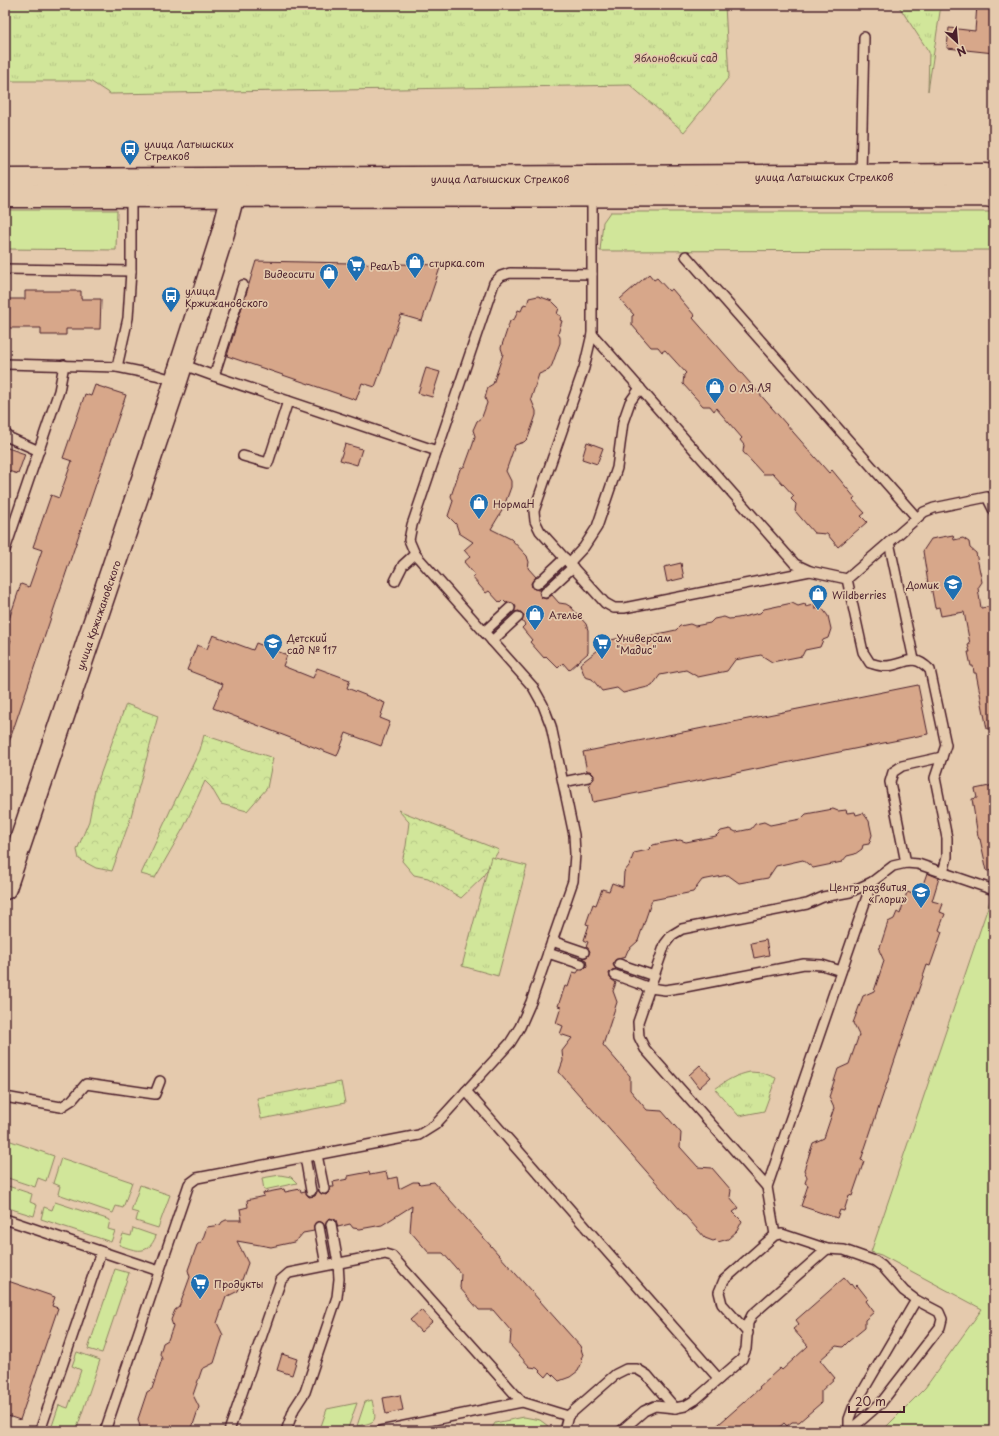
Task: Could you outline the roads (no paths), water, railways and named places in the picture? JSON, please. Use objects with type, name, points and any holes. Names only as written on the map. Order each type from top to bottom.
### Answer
[{"type":"street","name":"улица Латышских Стрелков","points":[[592,186],[861,176],[994,176]]},
{"type":"street","name":"улица Латышских Стрелков","points":[[5,180],[233,187],[592,186],[994,196]]},
{"type":"street","name":"улица Латышских Стрелков","points":[[5,196],[132,195],[233,187]]},
{"type":"street","name":"улица Кржижановского","points":[[5,888],[179,373],[223,234],[233,187]]},
{"type":"lane","points":[[861,176],[864,37]]},
{"type":"lane","points":[[592,186],[592,334],[584,368],[534,511],[535,521],[540,531],[605,603],[614,608],[624,608],[810,571]]},
{"type":"lane","points":[[117,367],[128,318],[131,271],[132,195]]},
{"type":"lane","points":[[686,256],[917,518]]},
{"type":"lane","points":[[5,270],[131,271]]},
{"type":"lane","points":[[106,1431],[189,1184],[197,1178],[419,1134],[435,1125],[510,1043],[520,1027],[532,1002],[573,881],[575,854],[574,835],[551,726],[543,705],[533,687],[415,554],[410,540],[412,525],[494,283],[501,276],[510,273],[592,274]]},
{"type":"lane","points":[[214,376],[243,285]]},
{"type":"lane","points":[[592,334],[795,564],[810,571],[847,579]]},
{"type":"lane","points":[[5,364],[117,367],[156,375],[179,373],[214,376],[437,451]]},
{"type":"lane","points":[[5,550],[59,391],[64,365]]},
{"type":"lane","points":[[545,593],[584,547],[597,527],[617,468],[623,422],[630,402],[640,388]]},
{"type":"lane","points":[[243,456],[268,463],[288,401]]},
{"type":"lane","points":[[5,433],[10,438],[39,451]]},
{"type":"lane","points":[[847,579],[924,512],[934,508],[990,496],[994,511]]},
{"type":"lane","points":[[889,542],[914,660]]},
{"type":"lane","points":[[395,581],[403,565],[415,554]]},
{"type":"lane","points":[[537,584],[569,563]]},
{"type":"lane","points":[[847,579],[862,652],[870,663],[883,666],[914,660],[923,662],[930,670],[946,745],[935,778],[947,838],[947,857],[943,873]]},
{"type":"lane","points":[[484,632],[510,608]]},
{"type":"lane","points":[[492,641],[518,617]]},
{"type":"lane","points":[[906,863],[890,782],[893,772],[902,766],[942,757]]},
{"type":"lane","points":[[563,782],[588,777]]},
{"type":"lane","points":[[767,1187],[645,1050],[639,1037],[638,1022],[666,944],[672,936],[682,929],[807,904],[823,897],[850,892],[872,882],[893,866],[906,863],[918,864],[994,890]]},
{"type":"lane","points":[[776,1235],[767,1187],[872,882]]},
{"type":"lane","points":[[552,941],[584,952]]},
{"type":"lane","points":[[548,953],[580,964]]},
{"type":"lane","points":[[619,964],[654,976]]},
{"type":"lane","points":[[615,975],[650,988],[665,990],[804,964],[822,965],[841,971]]},
{"type":"lane","points":[[5,1097],[61,1107],[72,1100],[86,1084],[155,1094],[160,1081]]},
{"type":"lane","points":[[466,1091],[719,1379]]},
{"type":"lane","points":[[317,1154],[324,1189]]},
{"type":"lane","points":[[305,1157],[311,1191]]},
{"type":"lane","points":[[5,1219],[159,1271]]},
{"type":"lane","points":[[286,1431],[294,1409],[305,1392],[337,1297],[339,1279],[338,1263],[331,1224]]},
{"type":"lane","points":[[319,1227],[326,1265]]},
{"type":"lane","points":[[748,1333],[722,1304],[719,1292],[724,1280],[776,1235],[782,1234],[827,1249],[844,1250],[875,1261],[882,1266],[904,1291],[916,1300],[939,1312],[942,1319],[940,1327],[881,1404],[849,1431]]},
{"type":"lane","points":[[621,1431],[644,1411],[655,1406],[675,1408],[685,1406],[695,1400],[742,1359],[746,1349],[748,1324],[752,1315],[827,1249]]},
{"type":"lane","points":[[40,1431],[101,1252]]},
{"type":"lane","points":[[229,1431],[281,1280],[289,1273],[385,1254],[392,1256],[522,1402]]},
{"type":"lane","points":[[849,1431],[849,1419],[853,1408],[916,1300]]},
{"type":"lane","points":[[566,1431],[565,1427],[568,1416],[616,1374],[626,1369],[637,1370],[647,1375],[675,1408]]},
{"type":"lane","points":[[380,1431],[522,1402],[568,1416]]},
{"type":"place","name":"улица Латышских Стрелков","points":[[130,166]]},
{"type":"place","name":"стирка.com","points":[[415,279]]},
{"type":"place","name":"РеалЪ","points":[[356,282]]},
{"type":"place","name":"Видеосити","points":[[329,290]]},
{"type":"place","name":"улица Кржижановского","points":[[171,313]]},
{"type":"place","name":"О ЛЯ ЛЯ","points":[[715,404]]},
{"type":"place","name":"НормаН","points":[[479,520]]},
{"type":"place","name":"Домик","points":[[953,601]]},
{"type":"place","name":"Wildberries","points":[[818,611]]},
{"type":"place","name":"Ателье","points":[[535,631]]},
{"type":"place","name":"Детский сад № 117","points":[[273,660]]},
{"type":"place","name":"Универсам \"Мадис\"","points":[[602,660]]},
{"type":"place","name":"Центр развития «Глори»","points":[[921,909]]},
{"type":"place","name":"Продукты","points":[[200,1300]]},
{"type":"park label","name":"Яблоновский сад","points":[[676,57]]}]
